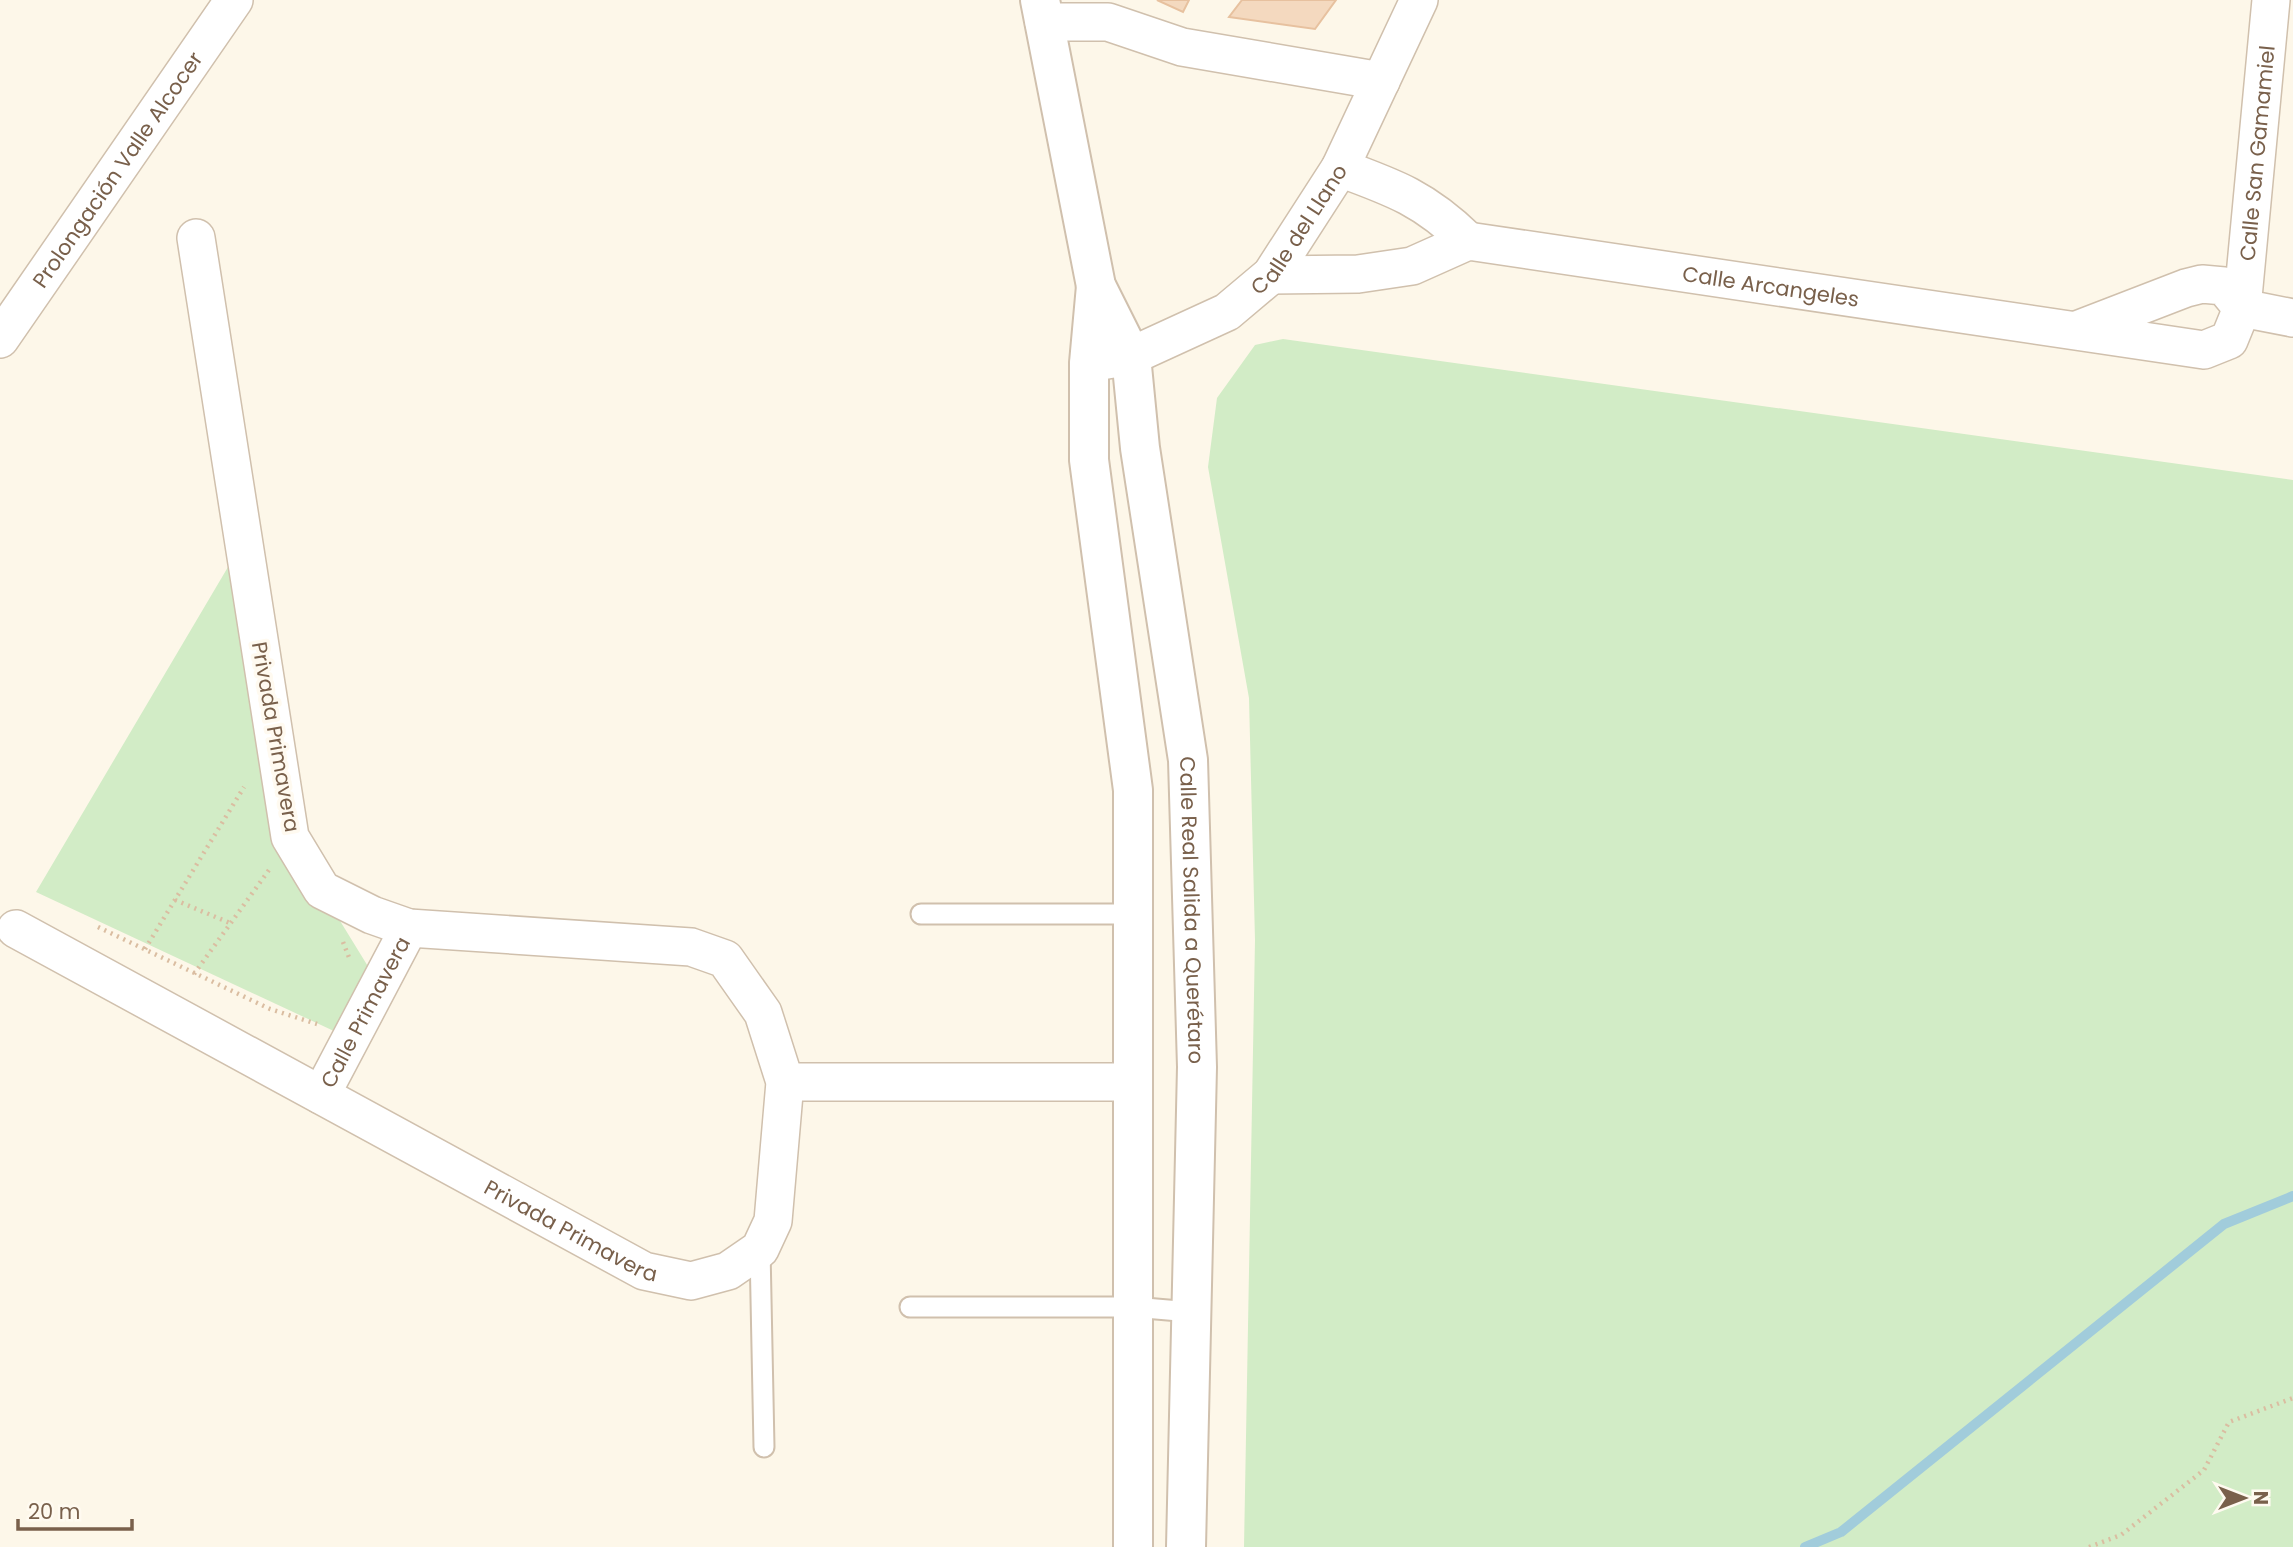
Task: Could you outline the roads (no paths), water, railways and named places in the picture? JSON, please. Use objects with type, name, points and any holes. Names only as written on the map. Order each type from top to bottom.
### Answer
[{"type":"street","name":"Prolongación Valle Alcocer","points":[[0,339],[234,0]]},
{"type":"street","name":"Calle del Llano","points":[[1089,363],[1131,356],[1227,312],[1271,275],[1340,168],[1419,0]]},
{"type":"street","name":"Calle San Gamamiel","points":[[2242,307],[2271,0]]},
{"type":"street","points":[[1042,11],[1108,22],[1182,47],[1381,81]]},
{"type":"street","name":"Calle Real Salida a Querétaro","points":[[1042,11],[1096,286],[1131,356],[1140,449],[1188,760],[1197,1067],[1186,1547]]},
{"type":"street","points":[[1271,275],[1359,274],[1412,266],[1468,241],[1438,212],[1394,187],[1340,168]]},
{"type":"street","name":"Privada Primavera","points":[[16,929],[644,1271],[691,1281],[729,1271],[760,1249],[773,1221],[785,1082],[764,1013],[725,959],[691,947],[409,928],[372,915],[322,890],[290,837],[196,238]]},
{"type":"street","name":"Calle Arcangeles","points":[[1468,241],[2204,350],[2229,340],[2242,307]]},
{"type":"street","name":"Calle Arcangeles","points":[[2073,332],[2202,284],[2224,286],[2242,307],[2293,318]]},
{"type":"street","name":"Calle Real Salida a Querétaro","points":[[1096,286],[1089,363],[1089,460],[1133,790],[1133,1547]]},
{"type":"street","name":"Calle Primavera","points":[[321,1095],[409,928]]},
{"type":"street","points":[[785,1082],[1133,1082]]},
{"type":"lane","points":[[921,914],[1133,914]]},
{"type":"lane","points":[[760,1249],[764,1447]]},
{"type":"lane","points":[[910,1307],[1133,1307],[1191,1312]]},
{"type":"waterway","points":[[1805,1547],[1841,1532],[2224,1224],[2293,1196]]}]
